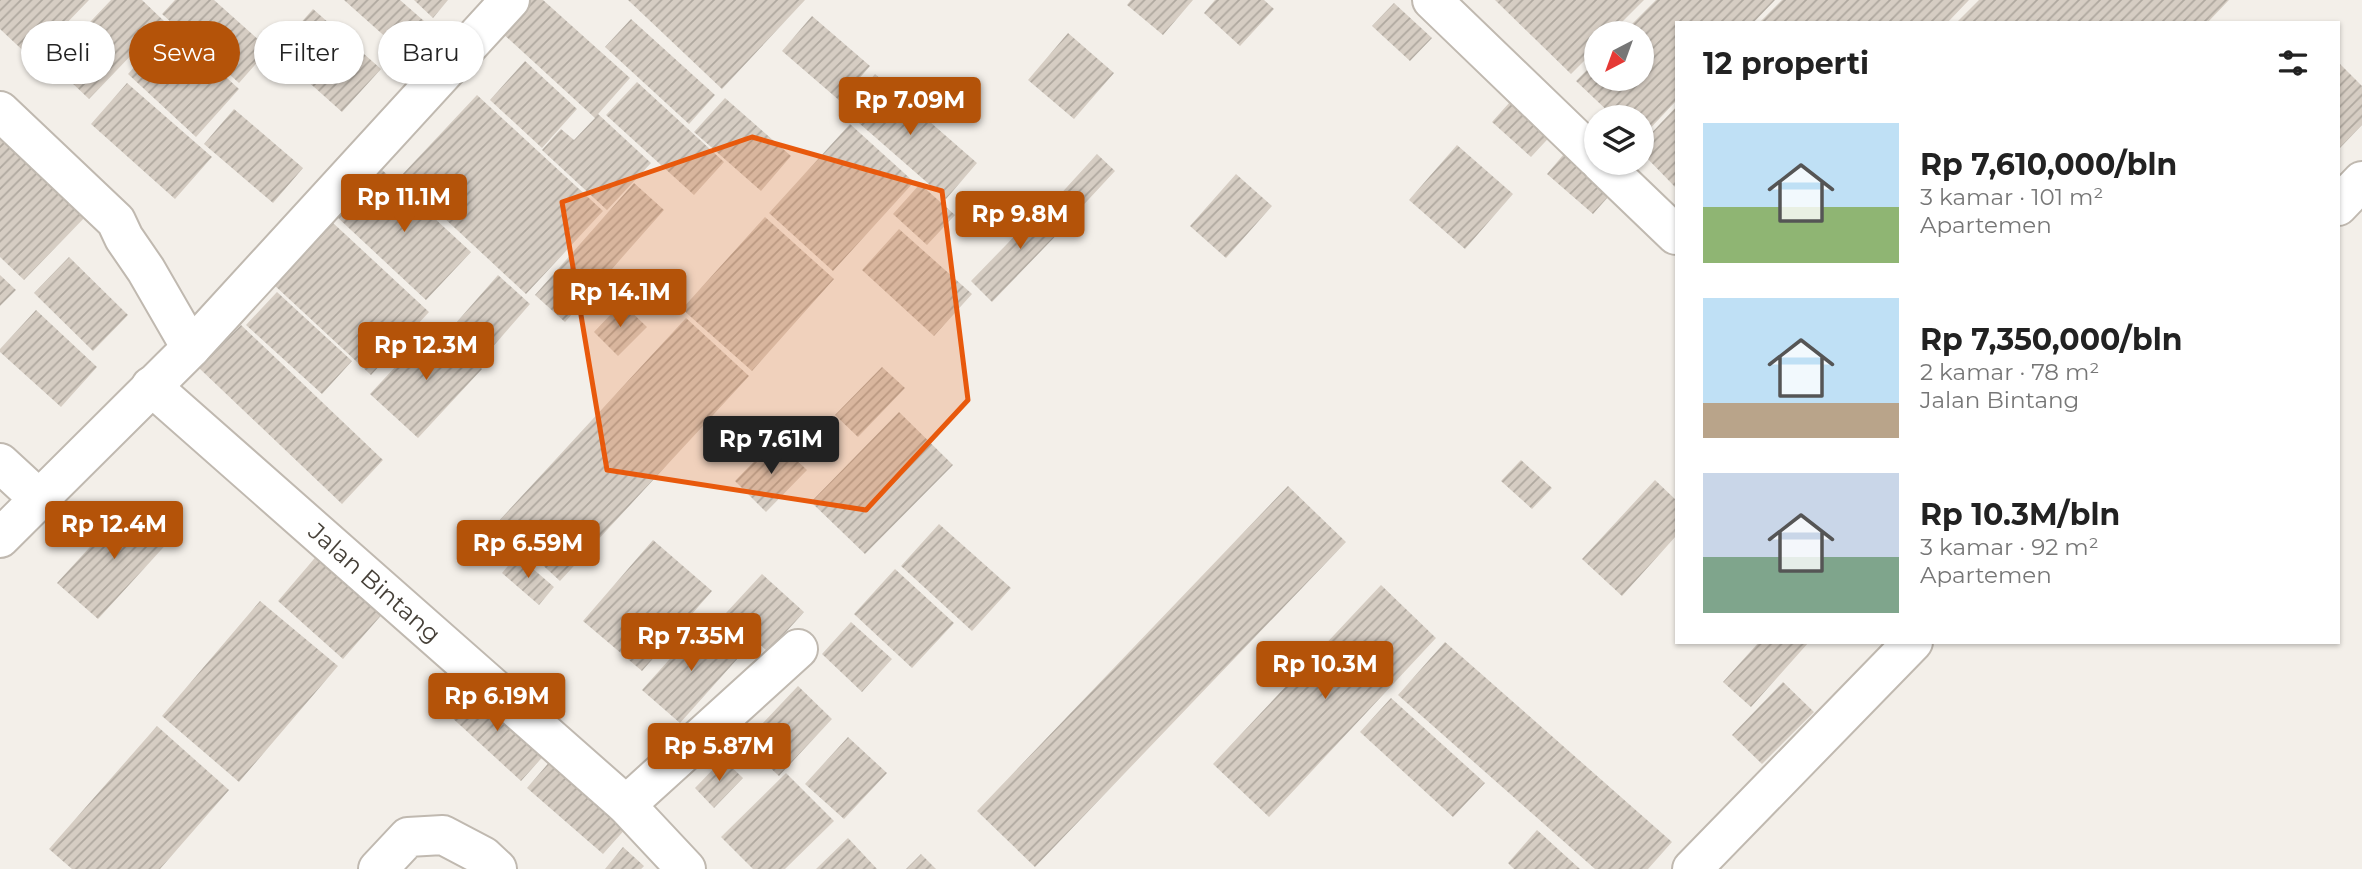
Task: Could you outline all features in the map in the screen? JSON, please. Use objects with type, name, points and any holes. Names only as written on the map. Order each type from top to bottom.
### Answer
[{"type":"street","points":[[0,538],[191,348],[510,0]]},
{"type":"street","points":[[1432,0],[1584,146]]},
{"type":"street","points":[[0,111],[116,221],[191,348]]},
{"type":"street","points":[[1614,175],[1675,234]]},
{"type":"street","points":[[2340,204],[2362,181]]},
{"type":"street","name":"Jalan Bintang","points":[[151,386],[626,805],[686,869]]},
{"type":"street","points":[[0,463],[38,498]]},
{"type":"street","points":[[1692,869],[1911,644]]},
{"type":"street","points":[[626,805],[798,649]]},
{"type":"street","points":[[378,869],[408,837],[443,835],[483,856],[497,869]]},
{"type":"highlighted area","points":[[752,137],[942,191],[968,400],[866,510],[607,470],[562,202]]},
{"type":"building","points":[[0,0],[89,0],[69,21],[21,21],[21,49],[0,29]]},
{"type":"building","points":[[111,0],[142,0],[164,21],[129,21],[129,57],[115,72],[115,21],[91,21]]},
{"type":"building","points":[[175,0],[214,0],[238,21],[170,21],[162,14]]},
{"type":"building","points":[[344,0],[400,0],[424,21],[378,21],[378,30]]},
{"type":"building","points":[[414,0],[448,0],[433,18]]},
{"type":"building","points":[[527,0],[543,0],[630,78],[598,114],[651,163],[607,210],[542,150],[561,129],[574,140],[595,118],[500,31]]},
{"type":"building","points":[[628,0],[805,0],[722,89]]},
{"type":"building","points":[[1131,0],[1193,0],[1163,35],[1127,5]]},
{"type":"building","points":[[1215,0],[1264,0],[1274,9],[1240,46],[1204,13]]},
{"type":"building","points":[[1495,0],[1644,0],[1623,21],[1584,21],[1584,61],[1571,74]]},
{"type":"building","points":[[1656,0],[1775,0],[1755,21],[1675,21],[1675,102],[1654,124],[1654,105],[1601,105],[1587,91],[1654,91],[1654,21],[1635,21]]},
{"type":"building","points":[[1782,0],[1969,0],[1949,21],[1761,21]]},
{"type":"building","points":[[1979,0],[2229,0],[2209,21],[1958,21]]},
{"type":"building","points":[[1394,3],[1432,38],[1410,61],[1372,26]]},
{"type":"building","points":[[313,9],[327,21],[302,21]]},
{"type":"building","points":[[812,16],[870,66],[840,101],[782,51]]},
{"type":"building","points":[[631,19],[715,95],[689,124],[605,47]]},
{"type":"building","points":[[240,23],[254,36],[254,66],[240,82]]},
{"type":"building","points":[[1068,33],[1114,73],[1074,119],[1028,80]]},
{"type":"building","points":[[364,54],[378,66],[378,72],[342,112],[311,84],[364,84]]},
{"type":"building","points":[[525,61],[577,109],[542,148],[490,100]]},
{"type":"building","points":[[2340,64],[2362,86],[2362,125],[2340,148]]},
{"type":"building","points":[[1584,73],[1584,89],[1576,81]]},
{"type":"building","points":[[875,74],[977,163],[946,199],[844,110]]},
{"type":"building","points":[[637,82],[724,162],[694,195],[606,115]]},
{"type":"building","points":[[127,83],[212,157],[175,199],[91,124]]},
{"type":"building","points":[[73,84],[103,84],[89,99]]},
{"type":"building","points":[[139,84],[234,84],[239,89],[196,137]]},
{"type":"building","points":[[1518,93],[1557,129],[1531,157],[1492,122]]},
{"type":"building","points":[[477,95],[603,211],[526,294],[400,177]]},
{"type":"building","points":[[725,98],[791,156],[761,191],[694,132]]},
{"type":"building","points":[[1675,108],[1675,187],[1654,165],[1654,130]]},
{"type":"building","points":[[234,109],[303,168],[273,203],[204,144]]},
{"type":"building","points":[[850,124],[914,182],[833,271],[769,213]]},
{"type":"building","points":[[0,130],[88,214],[24,280],[0,257]]},
{"type":"building","points":[[1457,145],[1513,194],[1465,249],[1409,200]]},
{"type":"building","points":[[1569,148],[1584,161],[1584,175],[1601,175],[1616,188],[1593,214],[1547,174]]},
{"type":"building","points":[[1097,154],[1115,171],[1075,214],[1057,198]]},
{"type":"building","points":[[381,169],[471,252],[426,300],[336,216]]},
{"type":"building","points":[[1236,174],[1272,206],[1226,258],[1190,226]]},
{"type":"building","points":[[634,183],[664,210],[565,322],[535,295]]},
{"type":"building","points":[[920,184],[955,215],[927,245],[893,214]]},
{"type":"building","points":[[1049,201],[1070,221],[992,302],[971,281]]},
{"type":"building","points":[[765,217],[834,279],[752,371],[682,309]]},
{"type":"building","points":[[332,222],[429,312],[371,375],[273,284]]},
{"type":"building","points":[[899,229],[972,294],[934,336],[862,270]]},
{"type":"building","points":[[69,257],[128,315],[93,351],[34,293]]},
{"type":"building","points":[[0,275],[16,290],[0,306]]},
{"type":"building","points":[[498,275],[530,304],[489,351],[456,323]]},
{"type":"building","points":[[277,292],[352,361],[322,394],[246,325]]},
{"type":"building","points":[[622,303],[647,327],[618,356],[594,332]]},
{"type":"building","points":[[36,310],[97,367],[61,407],[0,352]]},
{"type":"building","points":[[686,318],[749,376],[560,581],[497,523]]},
{"type":"building","points":[[241,325],[383,460],[342,504],[199,368]]},
{"type":"building","points":[[434,325],[482,369],[418,438],[370,394]]},
{"type":"building","points":[[882,367],[905,388],[858,437],[835,415]]},
{"type":"building","points":[[899,412],[953,465],[865,554],[811,502]]},
{"type":"building","points":[[775,440],[807,470],[766,512],[735,481]]},
{"type":"building","points":[[1521,460],[1552,488],[1532,509],[1501,481]]},
{"type":"building","points":[[1655,480],[1675,499],[1675,537],[1622,596],[1582,559]]},
{"type":"building","points":[[1288,486],[1346,542],[1035,867],[977,811]]},
{"type":"building","points":[[131,502],[171,539],[98,619],[57,583]]},
{"type":"building","points":[[939,524],[1011,588],[972,631],[901,566]]},
{"type":"building","points":[[653,540],[712,591],[642,671],[583,621]]},
{"type":"building","points":[[326,545],[392,603],[343,659],[278,601]]},
{"type":"building","points":[[517,555],[554,587],[539,605],[502,573]]},
{"type":"building","points":[[895,569],[954,623],[912,668],[854,614]]},
{"type":"building","points":[[762,574],[804,612],[768,652],[726,613]]},
{"type":"building","points":[[1381,585],[1436,638],[1269,817],[1213,764]]},
{"type":"building","points":[[260,601],[338,666],[239,782],[162,716]]},
{"type":"building","points":[[851,622],[892,659],[862,692],[822,654]]},
{"type":"building","points":[[702,623],[739,657],[680,723],[642,690]]},
{"type":"building","points":[[1445,642],[1672,842],[1648,869],[1595,869],[1398,695]]},
{"type":"building","points":[[1757,644],[1807,644],[1751,707],[1723,682]]},
{"type":"building","points":[[1783,682],[1814,712],[1762,764],[1732,735]]},
{"type":"building","points":[[473,686],[547,752],[521,781],[448,714]]},
{"type":"building","points":[[798,686],[832,719],[779,776],[744,743]]},
{"type":"building","points":[[1391,698],[1485,783],[1453,817],[1360,732]]},
{"type":"building","points":[[157,726],[229,790],[160,869],[72,869],[49,849]]},
{"type":"building","points":[[848,737],[887,773],[844,819],[805,784]]},
{"type":"building","points":[[552,759],[628,826],[603,854],[527,788]]},
{"type":"building","points":[[723,759],[743,778],[714,808],[695,788]]},
{"type":"building","points":[[786,773],[834,821],[785,869],[753,869],[721,837]]},
{"type":"building","points":[[1537,830],[1580,869],[1514,869],[1508,863]]},
{"type":"building","points":[[848,838],[877,869],[816,869]]},
{"type":"building","points":[[623,847],[644,866],[641,869],[605,869]]},
{"type":"building","points":[[921,854],[936,869],[906,869]]}]
